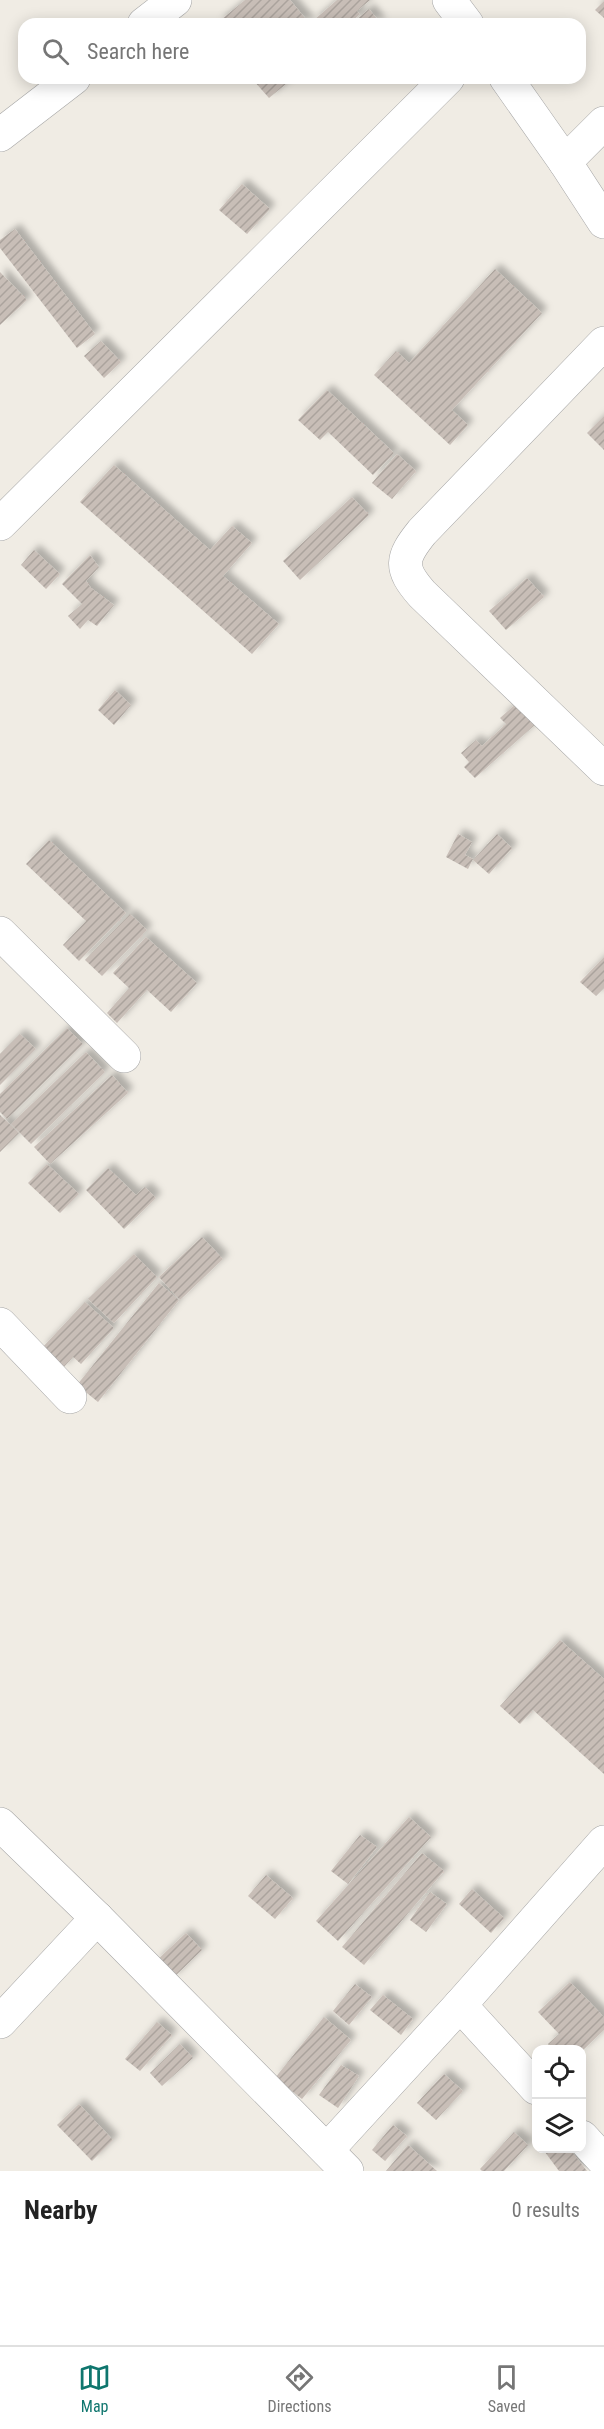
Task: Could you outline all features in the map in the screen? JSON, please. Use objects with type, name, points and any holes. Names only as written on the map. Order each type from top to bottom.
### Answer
[{"type":"street","points":[[152,18],[175,0]]},
{"type":"street","points":[[448,0],[462,18]]},
{"type":"street","points":[[0,135],[66,84]]},
{"type":"street","points":[[0,524],[442,84]]},
{"type":"street","points":[[510,84],[604,222]]},
{"type":"street","points":[[565,162],[604,123]]},
{"type":"street","points":[[604,344],[422,532],[408,549],[405,563],[408,579],[422,594],[604,769]]},
{"type":"street","points":[[0,933],[124,1056]]},
{"type":"street","points":[[0,1324],[70,1397]]},
{"type":"street","points":[[0,1824],[97,1918],[337,2161],[460,2005],[604,1842]]},
{"type":"street","points":[[0,2022],[97,1918]]},
{"type":"street","points":[[460,2005],[532,2083]]},
{"type":"street","points":[[586,2141],[604,2161]]},
{"type":"building","points":[[245,0],[290,0],[305,18],[223,18]]},
{"type":"building","points":[[337,0],[370,0],[357,11],[360,14],[356,18],[316,18]]},
{"type":"building","points":[[604,1],[604,18],[595,10]]},
{"type":"building","points":[[369,9],[376,18],[358,18]]},
{"type":"building","points":[[257,84],[286,84],[269,98]]},
{"type":"building","points":[[242,184],[270,209],[247,234],[219,210]]},
{"type":"building","points":[[15,229],[95,334],[77,348],[0,248],[0,240]]},
{"type":"building","points":[[495,269],[542,313],[452,410],[468,425],[450,445],[374,375],[396,351],[409,363]]},
{"type":"building","points":[[0,272],[27,300],[0,325]]},
{"type":"building","points":[[101,341],[121,362],[104,378],[84,356]]},
{"type":"building","points":[[327,390],[394,453],[373,475],[328,432],[320,440],[298,420]]},
{"type":"building","points":[[604,416],[604,450],[587,433]]},
{"type":"building","points":[[397,454],[416,471],[392,499],[372,483]]},
{"type":"building","points":[[114,465],[210,550],[232,526],[252,543],[223,576],[279,624],[252,654],[80,502]]},
{"type":"building","points":[[352,497],[369,515],[300,580],[283,561]]},
{"type":"building","points":[[34,550],[60,574],[46,589],[21,565]]},
{"type":"building","points":[[90,555],[99,567],[86,581],[91,588],[114,605],[97,626],[88,620],[80,629],[68,616],[82,604],[62,584]]},
{"type":"building","points":[[527,578],[544,597],[506,630],[489,611]]},
{"type":"building","points":[[115,690],[131,705],[114,725],[98,710]]},
{"type":"building","points":[[518,702],[537,723],[475,778],[464,767],[469,762],[461,753],[476,740],[482,746],[506,724],[500,718]]},
{"type":"building","points":[[458,834],[472,842],[465,855],[473,859],[468,869],[446,857]]},
{"type":"building","points":[[497,834],[512,848],[489,874],[473,860]]},
{"type":"building","points":[[49,840],[126,913],[79,961],[63,945],[86,921],[26,864]]},
{"type":"building","points":[[130,914],[147,930],[102,976],[85,960]]},
{"type":"building","points":[[146,937],[197,983],[171,1012],[147,990],[117,1023],[107,1013],[129,988],[113,973]]},
{"type":"building","points":[[604,957],[604,988],[596,996],[580,982]]},
{"type":"building","points":[[67,1028],[83,1044],[7,1119],[0,1112],[0,1094]]},
{"type":"building","points":[[20,1034],[36,1049],[0,1085],[0,1054]]},
{"type":"building","points":[[86,1052],[105,1072],[31,1144],[11,1124]]},
{"type":"building","points":[[112,1075],[128,1093],[50,1164],[34,1147]]},
{"type":"building","points":[[0,1115],[19,1133],[0,1152]]},
{"type":"building","points":[[47,1164],[79,1194],[60,1213],[28,1183]]},
{"type":"building","points":[[108,1168],[136,1195],[145,1187],[156,1198],[124,1229],[86,1190]]},
{"type":"building","points":[[202,1237],[223,1259],[180,1300],[159,1277]]},
{"type":"building","points":[[134,1254],[157,1277],[114,1323],[88,1299]]},
{"type":"building","points":[[159,1283],[179,1300],[98,1402],[77,1385]]},
{"type":"building","points":[[85,1302],[114,1328],[81,1364],[73,1357],[62,1369],[41,1349]]},
{"type":"building","points":[[560,1640],[604,1679],[604,1774],[533,1710],[520,1724],[500,1706]]},
{"type":"building","points":[[409,1817],[431,1837],[338,1941],[316,1921]]},
{"type":"building","points":[[360,1835],[377,1847],[348,1884],[331,1871]]},
{"type":"building","points":[[422,1853],[444,1871],[364,1965],[342,1947]]},
{"type":"building","points":[[266,1875],[293,1898],[275,1919],[248,1896]]},
{"type":"building","points":[[472,1889],[504,1918],[491,1933],[459,1904]]},
{"type":"building","points":[[430,1892],[447,1904],[426,1932],[410,1920]]},
{"type":"building","points":[[186,1933],[202,1950],[172,1979],[155,1962]]},
{"type":"building","points":[[570,1982],[604,2017],[604,2030],[586,2047],[586,2045],[549,2045],[559,2034],[538,2012]]},
{"type":"building","points":[[355,1984],[372,1997],[349,2025],[333,2011]]},
{"type":"building","points":[[383,1995],[413,2019],[401,2035],[370,2010]]},
{"type":"building","points":[[324,2017],[351,2040],[302,2099],[275,2078]]},
{"type":"building","points":[[157,2022],[172,2035],[140,2071],[125,2059]]},
{"type":"building","points":[[180,2044],[193,2058],[162,2086],[150,2073]]},
{"type":"building","points":[[341,2065],[359,2076],[338,2108],[319,2095]]},
{"type":"building","points":[[444,2074],[463,2091],[436,2120],[417,2103]]},
{"type":"building","points":[[79,2104],[113,2140],[92,2161],[57,2125]]},
{"type":"building","points":[[393,2125],[407,2136],[385,2161],[372,2150]]},
{"type":"building","points":[[514,2132],[528,2145],[504,2171],[482,2171],[480,2169]]},
{"type":"building","points":[[408,2145],[437,2171],[386,2171]]},
{"type":"building","points":[[546,2153],[573,2153],[587,2171],[559,2171]]}]
